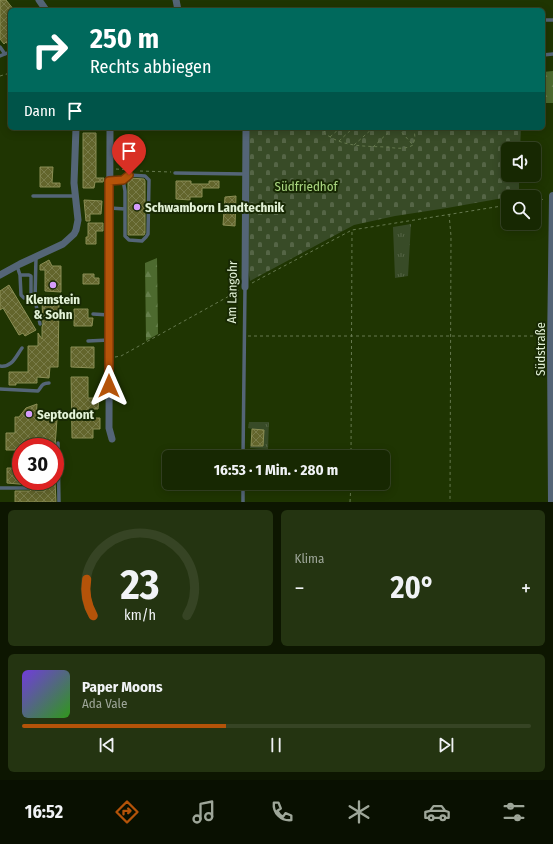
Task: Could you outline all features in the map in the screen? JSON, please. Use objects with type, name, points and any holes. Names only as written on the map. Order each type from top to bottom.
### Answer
[{"type":"street","points":[[0,275],[63,244],[74,234],[77,225],[75,196],[76,130]]},
{"type":"street","points":[[110,130],[109,428],[112,439]]},
{"type":"street","name":"Am Langohr","points":[[244,287],[246,130]]},
{"type":"street","name":"Südstraße","points":[[552,502],[553,197]]},
{"type":"lane","points":[[0,47],[5,54]]},
{"type":"lane","points":[[0,56],[8,53]]},
{"type":"lane","points":[[175,173],[245,174]]},
{"type":"lane","points":[[109,181],[123,180],[129,175],[145,176],[149,180],[148,234],[142,241],[129,240],[125,236],[125,191],[123,180]]},
{"type":"lane","points":[[33,196],[75,196]]},
{"type":"lane","points":[[109,208],[125,209]]},
{"type":"lane","points":[[36,256],[35,300],[40,324]]},
{"type":"lane","points":[[17,266],[20,275],[21,295],[24,298],[31,297],[31,276],[20,275]]},
{"type":"lane","name":"Am Langohr","points":[[243,450],[244,287]]},
{"type":"lane","points":[[93,314],[109,315]]},
{"type":"lane","points":[[88,341],[109,340]]},
{"type":"lane","points":[[0,366],[5,367],[12,363],[22,348]]},
{"type":"lane","points":[[0,389],[38,391],[41,385],[44,383],[49,383]]},
{"type":"lane","points":[[0,488],[12,488]]},
{"type":"lane","points":[[59,490],[59,502]]},
{"type":"lane","points":[[243,490],[243,502]]},
{"type":"path","points":[[321,130],[338,142],[354,146],[405,148],[413,145]]},
{"type":"path","points":[[323,133],[326,130]]},
{"type":"path","points":[[329,137],[338,130]]},
{"type":"path","points":[[338,142],[351,130]]},
{"type":"path","points":[[354,146],[371,130]]},
{"type":"path","points":[[373,147],[391,130]]},
{"type":"path","points":[[400,130],[413,145]]},
{"type":"path","points":[[413,145],[415,142],[414,130]]},
{"type":"path","points":[[109,169],[131,170]]},
{"type":"path","points":[[139,171],[175,173]]},
{"type":"path","points":[[541,200],[553,197]]},
{"type":"path","points":[[109,357],[121,356],[244,287],[352,230],[501,206]]},
{"type":"path","points":[[449,214],[450,502]]},
{"type":"path","points":[[351,450],[352,230]]},
{"type":"path","points":[[244,336],[552,336]]},
{"type":"path","points":[[350,490],[350,502]]},
{"type":"green space","points":[[553,71],[553,103],[545,103],[545,72]]},
{"type":"green space","name":"Südfriedhof","points":[[249,130],[521,130],[520,142],[501,142],[501,182],[519,182],[519,190],[501,190],[501,198],[395,216],[354,225],[250,281],[248,270]]},
{"type":"green space","points":[[411,224],[408,276],[395,278],[393,227]]},
{"type":"green space","points":[[157,258],[158,334],[146,341],[145,263]]},
{"type":"green space","points":[[249,422],[269,422],[268,449],[250,448],[250,446],[252,446],[252,429],[248,428]]},
{"type":"building","points":[[0,0],[6,0],[12,8],[8,8],[8,44],[6,42],[4,44],[0,39]]},
{"type":"building","points":[[83,133],[96,133],[96,178],[104,178],[103,182],[95,182],[94,188],[83,188]]},
{"type":"building","points":[[40,167],[53,167],[52,183],[60,183],[60,187],[40,187]]},
{"type":"building","name":"Schwamborn Landtechnik","points":[[130,178],[144,179],[145,181],[144,235],[128,235],[128,180]]},
{"type":"building","points":[[176,181],[191,181],[191,184],[209,184],[209,181],[219,181],[219,188],[202,188],[202,197],[190,197],[190,200],[176,199]]},
{"type":"building","points":[[236,196],[235,226],[223,225],[225,197]]},
{"type":"building","points":[[84,200],[102,201],[101,214],[90,214],[90,221],[86,221]]},
{"type":"building","points":[[88,223],[103,223],[103,231],[96,231],[96,244],[86,244],[86,237],[88,237]]},
{"type":"building","points":[[49,260],[52,266],[61,266],[61,292],[45,291],[45,270],[40,270],[40,265]]},
{"type":"building","points":[[83,274],[94,274],[94,278],[99,278],[99,284],[83,284]]},
{"type":"building","points":[[9,285],[36,330],[25,336],[23,333],[19,335],[3,308],[0,310],[0,291]]},
{"type":"building","points":[[42,303],[59,303],[58,367],[50,367],[49,378],[37,377],[37,383],[16,383],[16,385],[9,385],[9,372],[28,372],[28,346],[38,346],[38,333],[42,339]]},
{"type":"building","points":[[74,309],[88,309],[88,318],[93,318],[92,326],[74,326]]},
{"type":"building","points":[[71,347],[94,347],[94,368],[71,367]]},
{"type":"building","points":[[71,377],[88,377],[88,398],[99,398],[98,409],[93,409],[93,418],[100,418],[100,429],[93,429],[93,438],[72,438]]},
{"type":"building","points":[[37,404],[36,419],[57,419],[56,438],[12,438],[12,450],[6,450],[6,433],[15,433],[15,417],[19,417],[26,408]]},
{"type":"building","points":[[252,429],[264,430],[263,446],[251,446]]},
{"type":"building","points":[[7,468],[12,468],[12,483],[7,483]]},
{"type":"building","points":[[55,490],[56,502],[15,502],[15,491]]},
{"type":"place","name":"Schwamborn Landtechnik","points":[[137,207]]},
{"type":"place","name":"Klemstein & Sohn","points":[[53,285]]},
{"type":"place","name":"Septodont","points":[[29,414]]},
{"type":"route","points":[[109,386],[109,181],[123,180],[129,175]]}]
